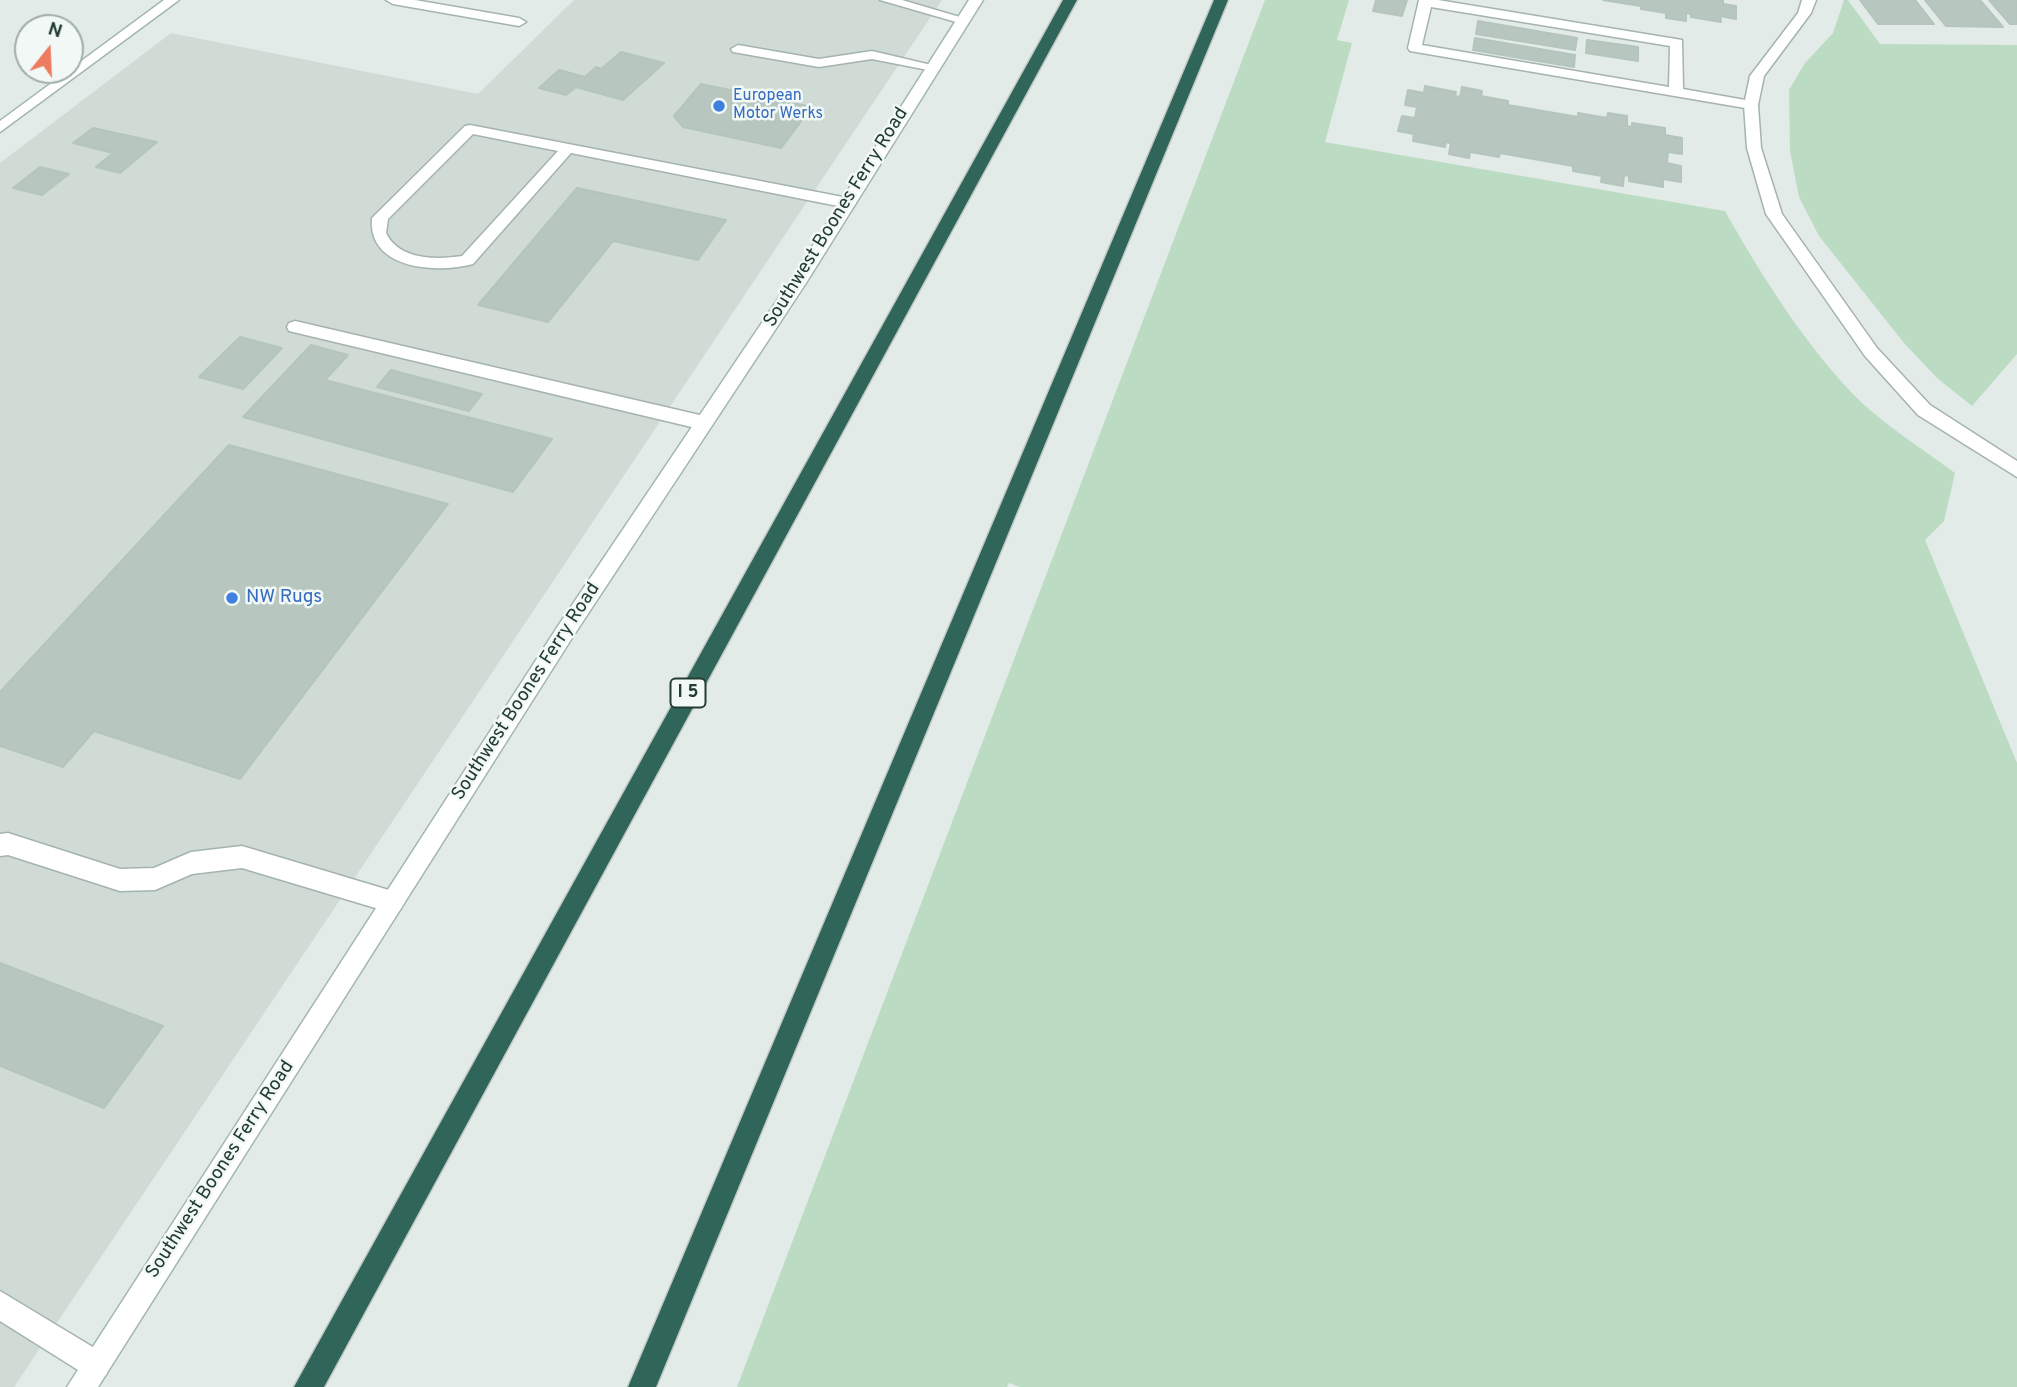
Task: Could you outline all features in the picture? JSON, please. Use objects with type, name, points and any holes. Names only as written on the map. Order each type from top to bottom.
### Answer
[{"type":"highway","name":"I 5","points":[[308,1387],[1070,0]]},
{"type":"highway","points":[[642,1387],[1221,0]]},
{"type":"street","points":[[0,128],[172,0]]},
{"type":"street","points":[[393,0],[519,22]]},
{"type":"street","points":[[887,0],[963,20]]},
{"type":"street","name":"Southwest Boones Ferry Road","points":[[88,1376],[565,632],[848,203],[976,0]]},
{"type":"street","points":[[1809,0],[1804,13],[1757,76],[1751,105],[1754,148],[1774,214],[1871,352],[1923,410],[2017,470]]},
{"type":"street","points":[[1676,92],[1677,43],[1426,1],[1415,48],[1751,105]]},
{"type":"street","points":[[738,49],[819,63],[873,55],[933,67]]},
{"type":"street","points":[[568,149],[467,260],[450,264],[429,262],[393,253],[381,245],[377,236],[380,218],[470,130],[848,203]]},
{"type":"street","points":[[295,327],[704,423]]},
{"type":"street","points":[[0,845],[8,844],[120,880],[155,879],[191,863],[242,857],[391,902]]},
{"type":"street","points":[[0,1305],[88,1376]]},
{"type":"shaded area","points":[[574,0],[942,0],[14,1387],[0,1387],[0,163],[171,33],[478,94]]},
{"type":"green space","points":[[1265,0],[1349,0],[1337,40],[1352,43],[1325,142],[1725,211],[1754,261],[1804,336],[1841,381],[1883,421],[1955,473],[1944,521],[1925,540],[2017,763],[2017,1387],[1020,1387],[1009,1383],[1007,1387],[737,1387]]},
{"type":"green space","points":[[1844,0],[1848,0],[1880,44],[2017,45],[2017,354],[1972,406],[1937,378],[1904,343],[1819,236],[1799,197],[1790,151],[1789,90],[1805,63],[1833,33]]},
{"type":"building","points":[[1376,0],[1407,0],[1402,16],[1373,11]]},
{"type":"building","points":[[1603,0],[1723,0],[1723,4],[1736,6],[1736,19],[1720,16],[1721,22],[1691,17],[1691,14],[1686,13],[1686,21],[1666,18],[1666,13],[1641,9],[1641,6]]},
{"type":"building","points":[[1860,0],[1915,0],[1934,24],[1878,24]]},
{"type":"building","points":[[1925,0],[1980,0],[2003,27],[1946,26]]},
{"type":"building","points":[[1989,0],[2017,0],[2017,24],[2010,24]]},
{"type":"building","points":[[1478,21],[1577,38],[1575,50],[1476,34]]},
{"type":"building","points":[[1475,38],[1575,55],[1574,67],[1473,50]]},
{"type":"building","points":[[1587,40],[1638,47],[1638,61],[1586,53]]},
{"type":"building","points":[[621,52],[664,63],[623,100],[576,87],[566,95],[539,88],[559,70],[585,77],[596,67],[601,69]]},
{"type":"building","points":[[701,84],[812,107],[781,148],[683,127],[674,116]]},
{"type":"building","points":[[1425,86],[1456,92],[1455,96],[1460,97],[1462,87],[1482,91],[1481,96],[1508,101],[1508,105],[1578,117],[1578,113],[1607,118],[1608,113],[1627,116],[1627,126],[1632,127],[1632,123],[1665,128],[1665,135],[1682,138],[1682,154],[1668,152],[1667,163],[1681,166],[1681,182],[1663,179],[1663,187],[1629,181],[1629,176],[1624,175],[1623,186],[1601,182],[1602,176],[1573,171],[1573,166],[1500,153],[1499,157],[1470,152],[1469,158],[1449,154],[1451,143],[1446,142],[1445,147],[1413,141],[1414,134],[1398,131],[1402,116],[1415,118],[1417,107],[1405,105],[1408,90],[1424,93]]},
{"type":"building","points":[[93,128],[157,142],[120,173],[96,167],[113,153],[73,143]]},
{"type":"building","points":[[40,167],[69,174],[42,195],[13,188]]},
{"type":"building","points":[[577,188],[726,220],[698,260],[613,241],[548,322],[478,305]]},
{"type":"building","points":[[240,337],[282,348],[243,389],[199,377]]},
{"type":"building","points":[[311,345],[348,355],[325,380],[552,439],[513,492],[243,417]]},
{"type":"building","points":[[391,370],[482,394],[469,411],[377,387]]},
{"type":"building","name":"NW Rugs","points":[[229,445],[448,504],[240,779],[94,731],[63,767],[0,746],[0,692]]},
{"type":"building","points":[[0,963],[163,1026],[104,1108],[0,1066]]},
{"type":"place","name":"European Motor Werks","points":[[719,106]]},
{"type":"place","name":"NW Rugs","points":[[232,598]]}]
